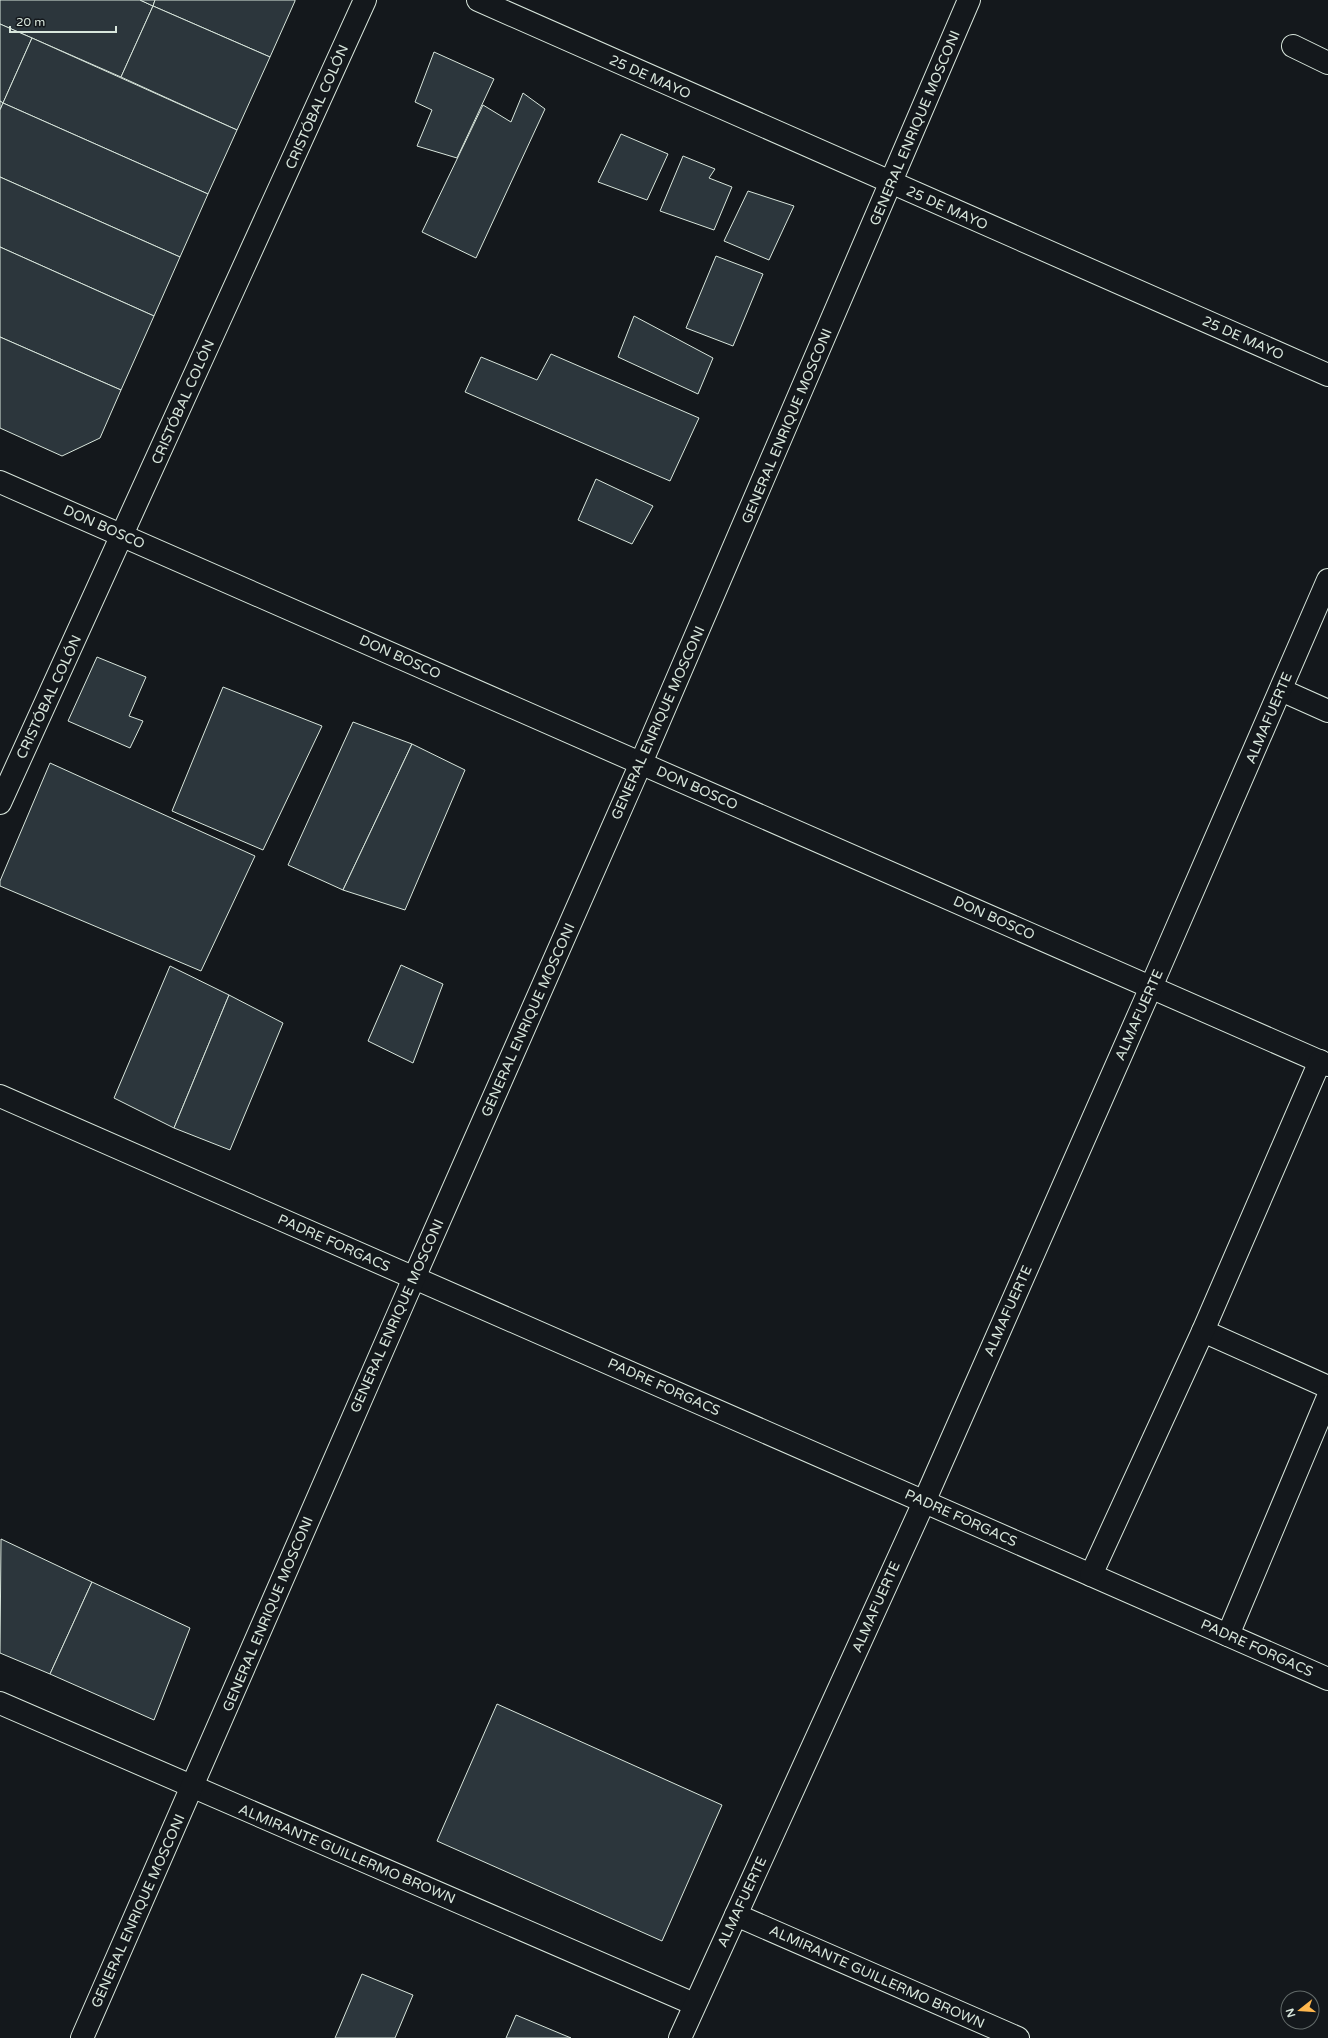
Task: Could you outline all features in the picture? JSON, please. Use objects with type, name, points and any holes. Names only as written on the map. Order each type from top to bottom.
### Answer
[{"type":"street","name":"CRISTÓBAL COLÓN","points":[[0,803],[365,0]]},
{"type":"street","name":"25 DE MAYO","points":[[478,0],[891,184],[1328,375]]},
{"type":"street","name":"GENERAL ENRIQUE MOSCONI","points":[[82,2038],[641,763],[969,0]]},
{"type":"street","points":[[1293,46],[1328,63]]},
{"type":"street","name":"DON BOSCO","points":[[0,482],[1324,1063]]},
{"type":"street","name":"ALMAFUERTE","points":[[680,2038],[694,2004],[924,1502],[1151,987],[1328,580]]},
{"type":"street","points":[[1281,690],[1328,711]]},
{"type":"street","points":[[1091,1575],[1324,1063]]},
{"type":"street","name":"PADRE FORGACS","points":[[0,1096],[1328,1679]]},
{"type":"street","points":[[1203,1331],[1328,1387]]},
{"type":"street","points":[[1228,1635],[1328,1397]]},
{"type":"street","name":"ALMIRANTE GUILLERMO BROWN","points":[[0,1703],[694,2004]]},
{"type":"street","name":"ALMIRANTE GUILLERMO BROWN","points":[[736,1915],[1018,2038]]},
{"type":"building","points":[[0,0],[140,0],[153,6],[121,77],[0,24]]},
{"type":"building","points":[[140,0],[155,0],[153,6]]},
{"type":"building","points":[[155,0],[295,1],[270,57],[153,6]]},
{"type":"building","points":[[153,6],[270,57],[237,130],[121,77]]},
{"type":"building","points":[[0,24],[32,38],[3,103],[0,101]]},
{"type":"building","points":[[32,38],[237,130],[208,194],[3,103]]},
{"type":"building","points":[[434,52],[494,79],[457,158],[417,146],[432,110],[415,102]]},
{"type":"building","points":[[523,93],[545,109],[476,258],[422,232],[483,105],[511,122]]},
{"type":"building","points":[[0,101],[3,103],[0,110]]},
{"type":"building","points":[[3,103],[208,194],[180,257],[0,177],[0,110]]},
{"type":"building","points":[[621,134],[668,154],[647,200],[598,182]]},
{"type":"building","points":[[683,156],[715,169],[709,178],[732,187],[714,230],[660,211]]},
{"type":"building","points":[[0,177],[180,257],[154,316],[0,247]]},
{"type":"building","points":[[748,191],[794,206],[769,260],[724,241]]},
{"type":"building","points":[[0,247],[154,316],[121,390],[0,337]]},
{"type":"building","points":[[716,256],[763,274],[733,346],[686,328]]},
{"type":"building","points":[[634,316],[713,358],[698,394],[618,357]]},
{"type":"building","points":[[0,337],[121,390],[100,438],[62,456],[0,428]]},
{"type":"building","points":[[551,354],[699,418],[670,481],[465,392],[481,357],[537,380]]},
{"type":"building","points":[[596,479],[653,506],[632,544],[578,520]]},
{"type":"building","points":[[97,657],[146,677],[129,716],[143,721],[130,748],[68,721]]},
{"type":"building","points":[[223,687],[322,726],[263,850],[172,811]]},
{"type":"building","points":[[353,722],[412,744],[343,890],[288,865]]},
{"type":"building","points":[[412,744],[465,770],[405,910],[343,890]]},
{"type":"building","points":[[50,763],[255,856],[201,971],[0,886],[0,881]]},
{"type":"building","points":[[401,965],[443,984],[413,1063],[368,1041]]},
{"type":"building","points":[[170,966],[229,995],[174,1128],[114,1098]]},
{"type":"building","points":[[229,995],[283,1023],[230,1150],[174,1128]]},
{"type":"building","points":[[1,1539],[92,1582],[50,1674],[0,1653]]},
{"type":"building","points":[[92,1582],[190,1628],[154,1720],[50,1674]]},
{"type":"building","points":[[497,1704],[722,1805],[662,1941],[437,1841]]},
{"type":"building","points":[[362,1974],[413,1995],[395,2038],[335,2038]]},
{"type":"building","points":[[516,2015],[571,2038],[506,2038]]}]
